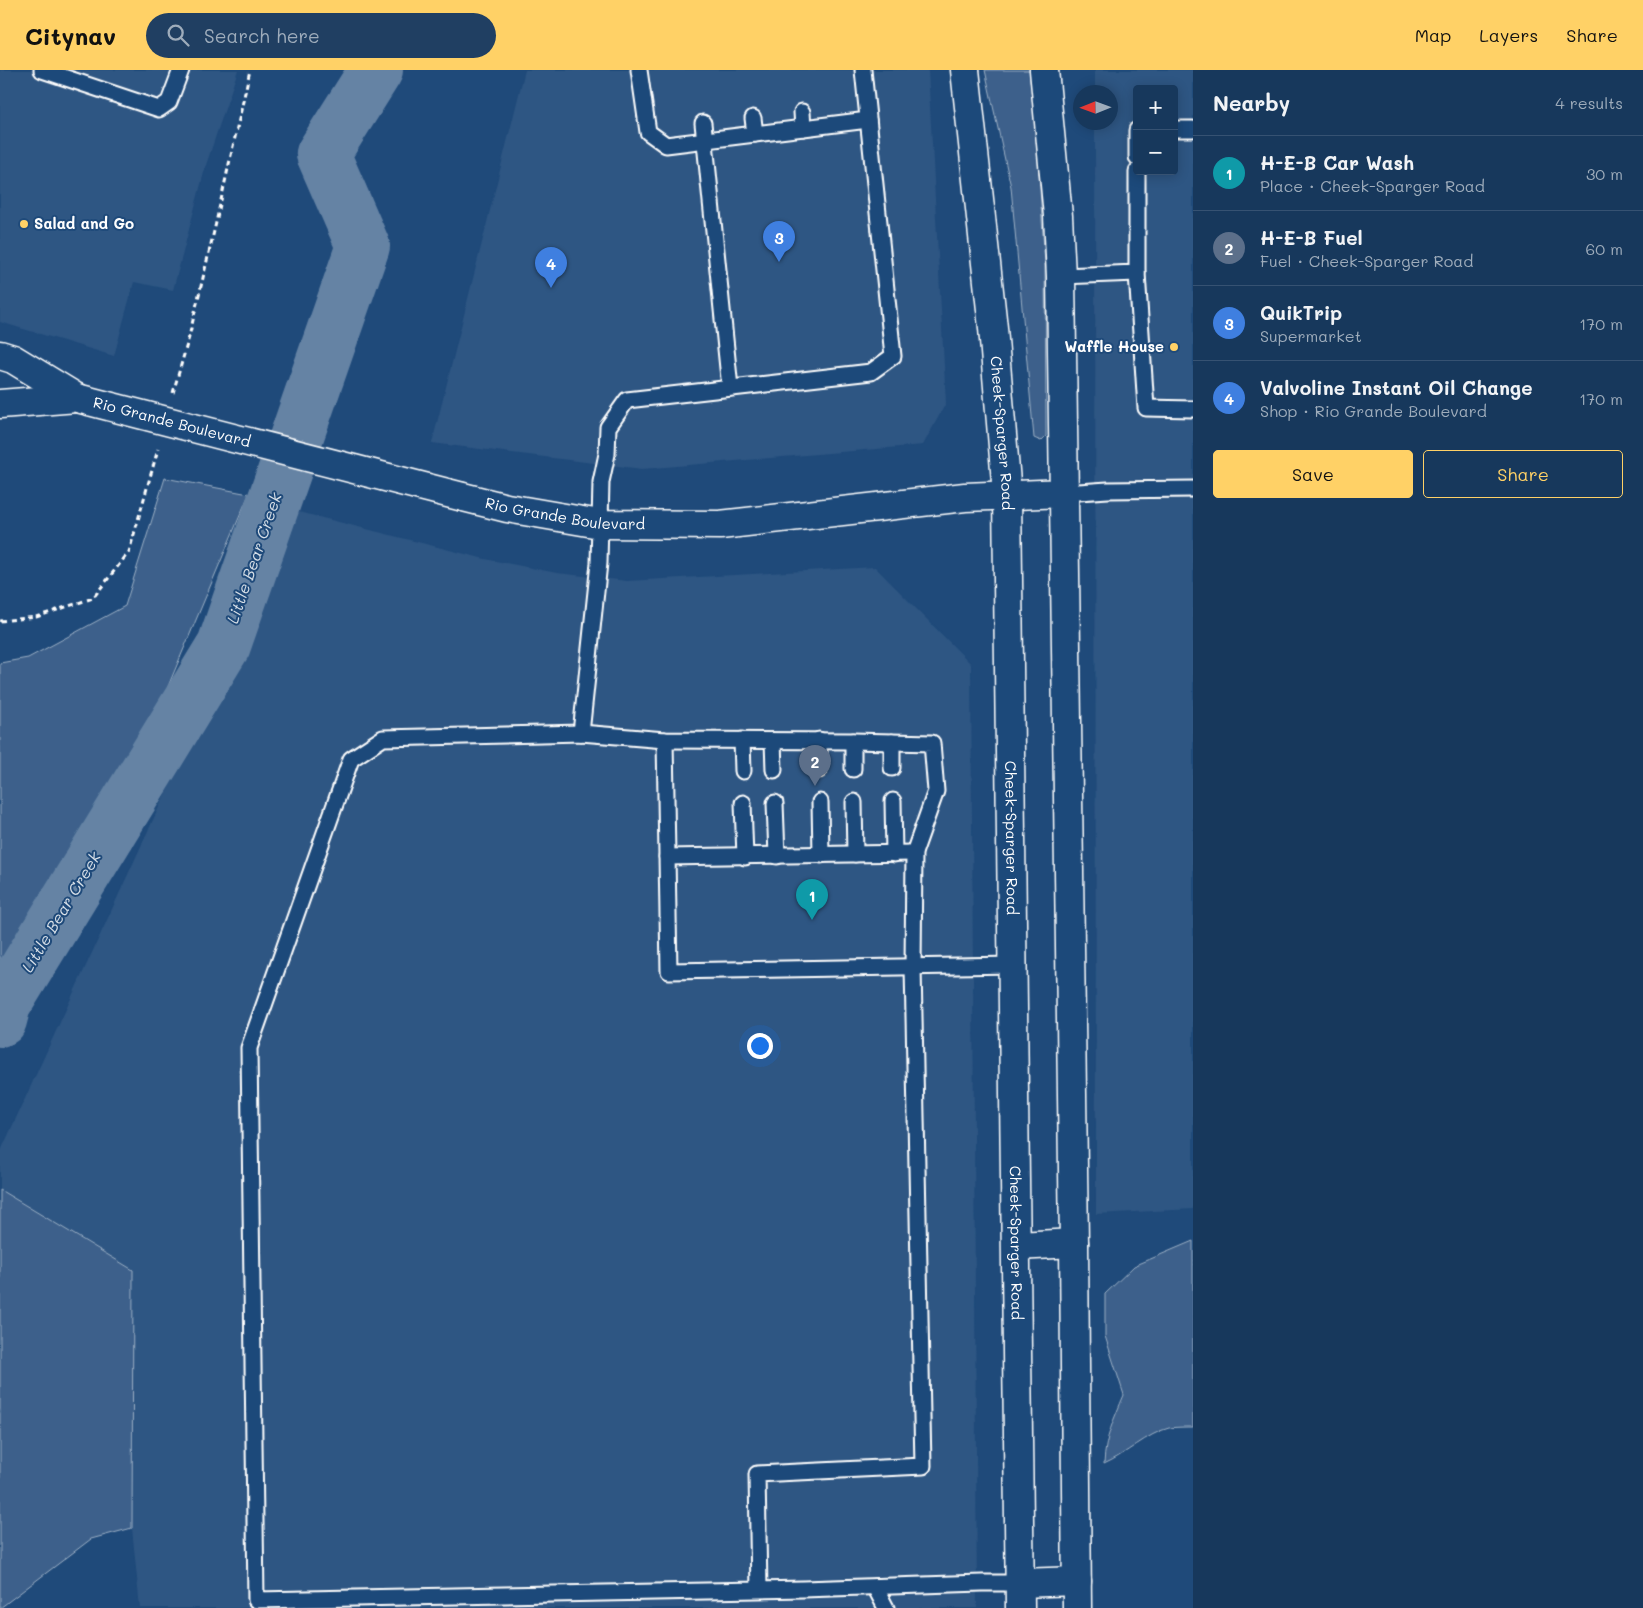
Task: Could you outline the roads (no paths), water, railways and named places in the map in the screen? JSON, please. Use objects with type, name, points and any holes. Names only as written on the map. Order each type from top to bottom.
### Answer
[{"type":"main road","name":"Cheek-Sparger Road","points":[[965,70],[993,328],[1007,494],[1020,1595]]},
{"type":"main road","points":[[1044,70],[1058,216],[1061,276],[1077,1608]]},
{"type":"main road","name":"Rio Grande Boulevard","points":[[0,355],[13,359],[77,398],[507,508],[600,524],[720,525],[965,497],[1064,493]]},
{"type":"main road","name":"Rio Grande Boulevard","points":[[0,404],[77,398]]},
{"type":"main road","points":[[1017,1246],[1074,1242]]},
{"type":"main road","points":[[1020,1595],[1077,1580]]},
{"type":"lane","points":[[42,70],[159,109],[169,102],[181,70]]},
{"type":"lane","points":[[639,70],[648,132],[666,145],[868,120]]},
{"type":"lane","points":[[581,733],[599,563],[601,482],[607,454],[608,427],[627,400],[871,372],[893,356],[862,70]]},
{"type":"lane","points":[[802,112],[803,128]]},
{"type":"lane","points":[[753,118],[755,134]]},
{"type":"lane","points":[[703,124],[730,388]]},
{"type":"lane","points":[[1178,129],[1193,128]]},
{"type":"lane","points":[[1137,175],[1137,273],[1146,408],[1193,409]]},
{"type":"lane","points":[[1061,276],[1137,273]]},
{"type":"lane","points":[[1064,493],[1108,490],[1193,489]]},
{"type":"lane","points":[[759,1590],[757,1474],[923,1466],[913,967],[914,854],[936,791],[932,743],[819,740],[664,740],[581,733],[383,738],[351,759],[249,1048],[253,1604],[875,1587],[982,1583],[1020,1595]]},
{"type":"lane","points":[[664,740],[669,971],[1013,965]]},
{"type":"lane","points":[[742,740],[743,771]]},
{"type":"lane","points":[[819,740],[820,770]]},
{"type":"lane","points":[[773,741],[774,770]]},
{"type":"lane","points":[[853,741],[853,769]]},
{"type":"lane","points":[[892,742],[892,768]]},
{"type":"lane","points":[[893,801],[894,854]]},
{"type":"lane","points":[[820,802],[821,855]]},
{"type":"lane","points":[[854,802],[855,854]]},
{"type":"lane","points":[[775,803],[777,856]]},
{"type":"lane","points":[[743,804],[745,857]]},
{"type":"lane","points":[[667,857],[914,854]]},
{"type":"lane","points":[[875,1587],[886,1608]]},
{"type":"waterway","name":"Little Bear Creek","points":[[0,1020],[4,1005],[224,645],[363,246],[323,154],[376,70]]},
{"type":"place","name":"Salad and Go","points":[[24,224]]},
{"type":"place","name":"QuikTrip","points":[[779,262]]},
{"type":"place","name":"Valvoline Instant Oil Change","points":[[551,288]]},
{"type":"place","name":"Waffle House","points":[[1174,347]]},
{"type":"place","name":"H-E-B Fuel","points":[[815,786]]},
{"type":"place","name":"H-E-B Car Wash","points":[[812,920]]}]
